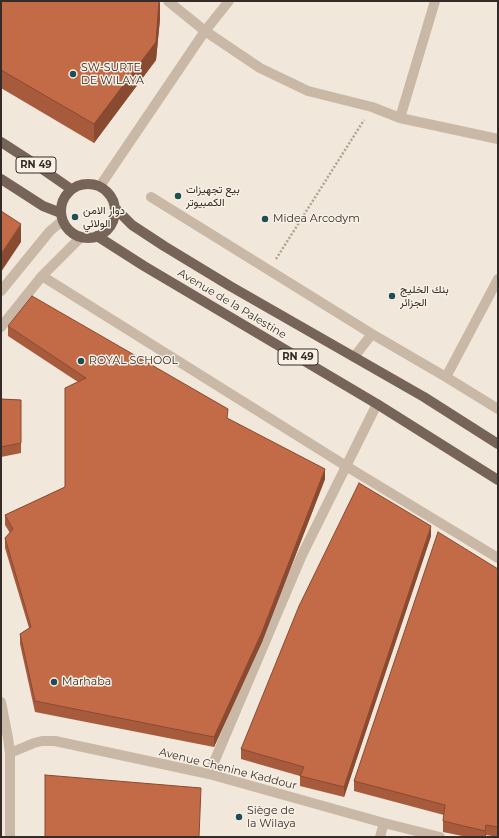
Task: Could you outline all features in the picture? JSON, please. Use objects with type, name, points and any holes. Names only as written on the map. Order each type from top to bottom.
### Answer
[{"type":"main road","name":"RN 49","points":[[1,142],[71,189]]},
{"type":"main road","name":"RN 49","points":[[1,179],[62,217]]},
{"type":"main road","points":[[84,183],[92,183],[100,186],[114,201],[115,217],[111,225],[105,232],[89,238],[73,234],[67,228],[62,217],[61,204],[64,196],[77,185],[84,183]]},
{"type":"main road","name":"Avenue de la Palestine","points":[[115,208],[132,225],[164,246],[230,286],[424,397],[498,444]]},
{"type":"main road","name":"Avenue de la Palestine","points":[[97,236],[151,270],[377,404],[498,480]]},
{"type":"street","points":[[168,1],[205,31],[260,68],[308,91],[372,108],[400,118],[498,139]]},
{"type":"street","points":[[100,186],[205,31],[229,1]]},
{"type":"street","points":[[400,118],[435,1]]},
{"type":"street","points":[[151,197],[372,334],[498,409]]},
{"type":"street","points":[[1,291],[62,217]]},
{"type":"street","points":[[1,327],[42,276],[81,237]]},
{"type":"street","points":[[42,276],[346,466],[498,558]]},
{"type":"street","points":[[446,377],[498,279]]},
{"type":"street","points":[[354,357],[372,334]]},
{"type":"street","points":[[209,774],[302,555],[377,404]]},
{"type":"street","points":[[1,702],[10,753],[5,780],[10,837]]},
{"type":"street","name":"Avenue Chenine Kaddour","points":[[10,753],[34,743],[42,741],[55,741],[209,774],[384,823],[443,834]]},
{"type":"street","points":[[380,837],[384,823]]},
{"type":"path","points":[[269,270],[372,108]]},
{"type":"building","name":"SW-SURTE DE WILAYA","points":[[1,1],[159,1],[156,42],[94,124],[1,70]]},
{"type":"building","points":[[1,211],[21,224],[1,254]]},
{"type":"building","points":[[32,296],[228,409],[227,418],[325,469],[262,632],[214,737],[35,701],[20,634],[31,627],[5,538],[13,529],[5,515],[65,487],[65,388],[86,378],[8,326]]},
{"type":"building","points":[[1,399],[21,400],[21,443],[1,447]]},
{"type":"building","points":[[359,483],[431,526],[344,787],[300,776],[304,767],[241,749],[299,606]]},
{"type":"building","points":[[438,532],[498,569],[498,827],[486,825],[485,831],[443,821],[445,805],[354,781]]},
{"type":"building","points":[[45,775],[201,788],[199,837],[45,837]]},
{"type":"place","name":"SW-SURTE DE WILAYA","points":[[73,74]]},
{"type":"place","name":"بيع تجهيزات الكمبيوتر","points":[[178,196]]},
{"type":"place","name":"دوار الامن الولائي","points":[[75,217]]},
{"type":"place","name":"Midea Arcodym","points":[[265,219]]},
{"type":"place","name":"بنك الخليج الجزائر","points":[[392,296]]},
{"type":"place","name":"ROYAL SCHOOL","points":[[81,361]]},
{"type":"place","name":"Marhaba","points":[[54,682]]},
{"type":"place","name":"Siège de la Wilaya","points":[[239,817]]}]
